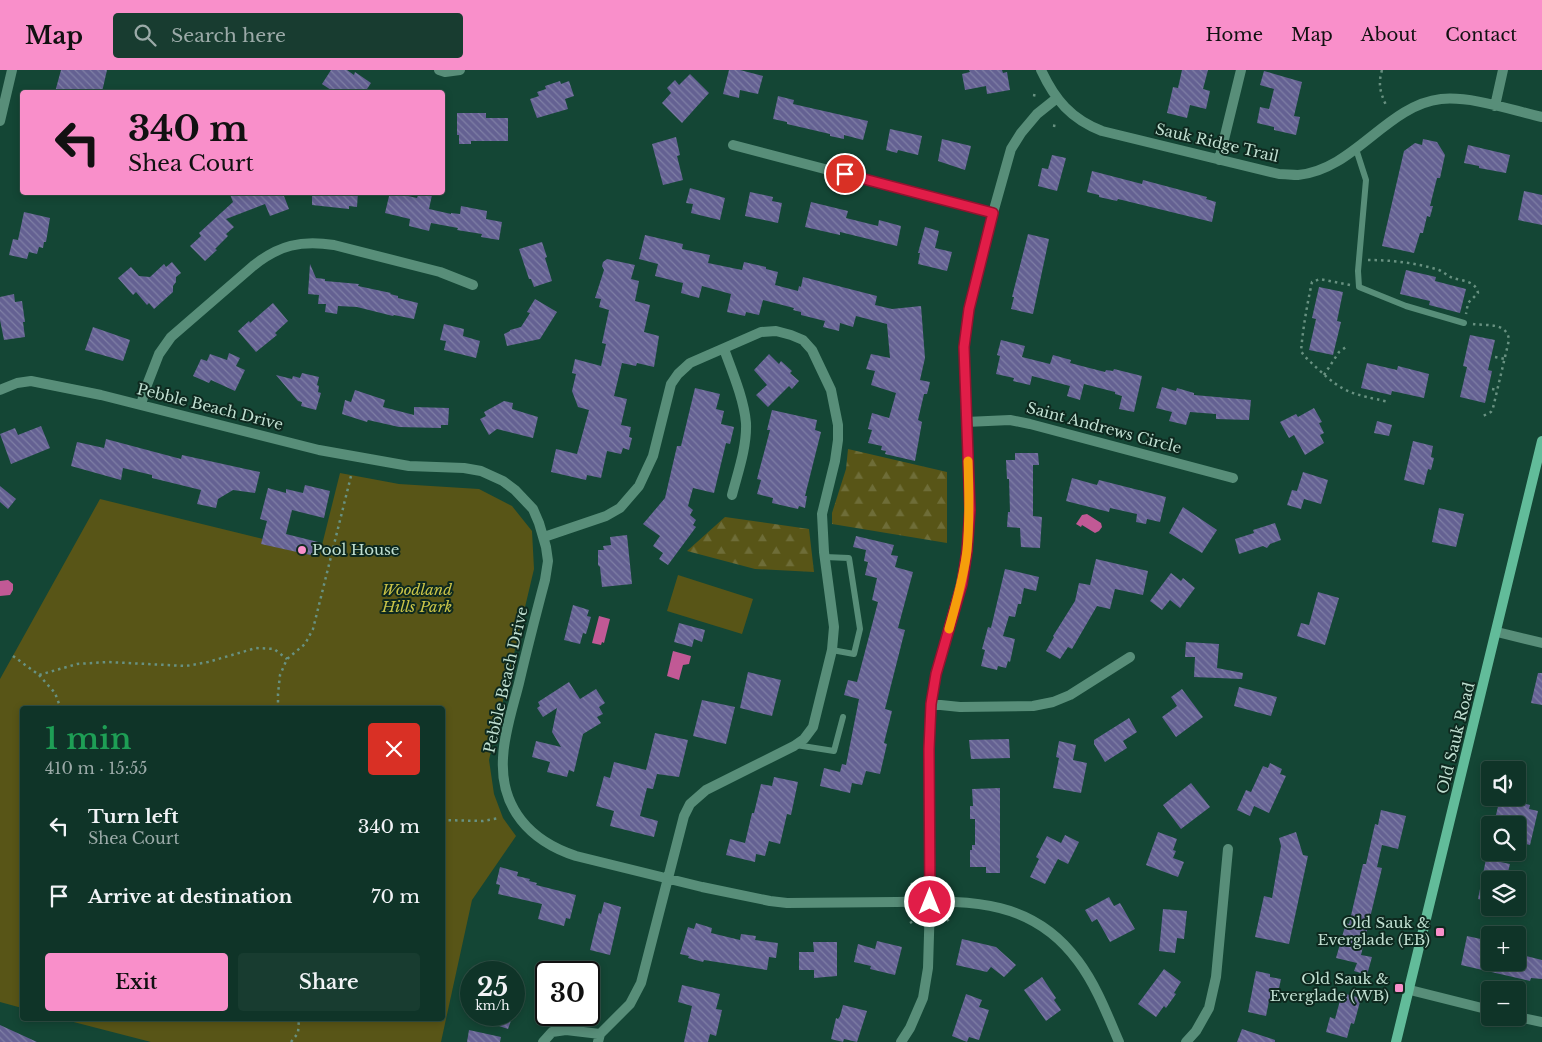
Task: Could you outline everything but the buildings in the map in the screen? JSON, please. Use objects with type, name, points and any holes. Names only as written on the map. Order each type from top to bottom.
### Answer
[{"type":"street","points":[[0,121],[12,70]]},
{"type":"street","points":[[439,70],[445,72],[460,70]]},
{"type":"street","name":"Sauk Ridge Trail","points":[[1041,70],[1048,85],[1070,114],[1085,125],[1102,132],[1262,171],[1298,175],[1331,165],[1408,111],[1428,102],[1441,99],[1456,99],[1542,117]]},
{"type":"street","points":[[1219,160],[1241,70]]},
{"type":"street","points":[[1495,106],[1503,70]]},
{"type":"street","points":[[901,1042],[910,1028],[923,998],[928,968],[931,704],[936,674],[962,584],[967,551],[970,510],[964,347],[969,309],[1011,149],[1032,120],[1057,98]]},
{"type":"street","points":[[733,145],[993,213]]},
{"type":"street","points":[[141,405],[159,354],[172,337],[264,257],[291,245],[318,242],[334,245],[440,272],[473,285]]},
{"type":"street","points":[[543,1042],[552,1032],[566,1030],[599,1038],[630,1004],[641,983],[684,816],[690,804],[697,797],[725,780],[796,745],[804,739],[813,727],[832,650],[834,627],[825,557],[822,514],[835,461],[838,425],[831,390],[812,350],[803,340],[791,335],[776,331],[761,332],[690,364],[678,374],[671,384],[653,456],[647,473],[639,486],[620,508],[606,516],[544,537]]},
{"type":"street","points":[[724,348],[738,388],[746,423],[744,449],[732,495]]},
{"type":"street","name":"Pebble Beach Drive","points":[[0,390],[16,383],[31,381],[101,395],[319,450],[409,466],[464,468],[481,471],[503,481],[520,495],[533,510],[544,537],[548,561],[545,580],[507,730],[503,756],[506,790],[519,818],[532,832],[558,850],[576,856],[770,902],[955,901],[1001,908],[1043,927],[1071,952],[1092,981],[1119,1042]]},
{"type":"street","name":"Saint Andrews Circle","points":[[966,422],[1010,420],[1030,424],[1233,478]]},
{"type":"street","name":"Old Sauk Road","points":[[1396,1042],[1542,441]]},
{"type":"street","points":[[1497,632],[1542,643]]},
{"type":"street","points":[[931,704],[960,707],[1024,706],[1053,702],[1070,695],[1130,657]]},
{"type":"street","points":[[1186,1042],[1196,1031],[1209,1008],[1214,985],[1228,849]]},
{"type":"street","points":[[1410,990],[1481,1008]]},
{"type":"street","points":[[1526,1018],[1542,1022]]},
{"type":"lane","points":[[1356,148],[1366,180],[1359,261],[1359,287],[1414,309],[1464,323]]},
{"type":"lane","points":[[825,557],[849,558],[860,630],[854,654],[832,650]]},
{"type":"lane","points":[[796,745],[834,751],[843,717]]},
{"type":"path","points":[[1382,70],[1379,83],[1386,105]]},
{"type":"path","points":[[1033,95],[1038,96]]},
{"type":"path","points":[[1054,127],[1055,121]]},
{"type":"path","points":[[1359,261],[1394,261],[1440,270],[1453,278],[1473,285],[1478,290],[1478,293],[1468,303],[1464,323],[1494,325],[1509,336],[1493,408],[1491,412],[1483,416]]},
{"type":"path","points":[[1359,287],[1320,279],[1312,282],[1304,320],[1302,351],[1304,356],[1334,384],[1348,392],[1389,402]]},
{"type":"path","points":[[1324,375],[1340,352],[1346,347]]},
{"type":"path","points":[[1495,357],[1505,359]]},
{"type":"path","points":[[1492,389],[1498,390]]},
{"type":"path","points":[[278,706],[280,675],[287,659],[305,644],[313,629],[351,476]]},
{"type":"path","points":[[38,675],[76,664],[108,662],[186,666],[208,662],[256,648],[274,648],[287,659]]},
{"type":"path","points":[[12,656],[38,675],[55,694],[60,706]]},
{"type":"path","points":[[445,820],[483,821],[499,818]]},
{"type":"path","points":[[945,884],[950,881]]},
{"type":"path","points":[[910,883],[914,887]]},
{"type":"path","points":[[947,919],[950,923]]},
{"type":"path","points":[[910,923],[915,920]]},
{"type":"path","points":[[291,1042],[298,1033],[299,1021]]},
{"type":"green space","points":[[848,449],[947,472],[947,543],[832,524],[832,513],[846,469]]},
{"type":"green space","name":"Woodland Hills Park","points":[[340,473],[399,484],[479,489],[512,506],[532,531],[534,569],[489,760],[494,794],[503,818],[516,836],[472,900],[441,1042],[151,1042],[70,1021],[445,1021],[445,706],[20,706],[20,1007],[0,1002],[0,679],[100,499],[320,553]]},
{"type":"green space","points":[[725,517],[809,529],[814,572],[755,569],[687,551]]},
{"type":"green space","points":[[678,575],[753,599],[742,634],[667,611]]},
{"type":"shaded area","points":[[1087,514],[1101,523],[1102,527],[1099,531],[1095,533],[1082,525],[1081,527],[1076,524],[1082,515]]},
{"type":"shaded area","points":[[8,580],[13,584],[13,590],[10,595],[0,596],[0,581]]},
{"type":"shaded area","points":[[599,616],[610,619],[604,643],[602,642],[601,645],[592,643]]},
{"type":"shaded area","points":[[673,651],[691,656],[689,664],[683,665],[679,680],[667,676]]},
{"type":"slow traffic","points":[[949,629],[962,584],[967,551],[970,510],[968,461]]},
{"type":"place","name":"Pool House","points":[[302,550]]},
{"type":"place","name":"Old Sauk & Everglade (EB)","points":[[1440,932]]},
{"type":"place","name":"Old Sauk & Everglade (WB)","points":[[1399,988]]},
{"type":"route","points":[[845,174],[993,213],[969,309],[964,347],[970,510],[967,551],[962,584],[936,674],[931,704],[929,749],[930,902]]}]
